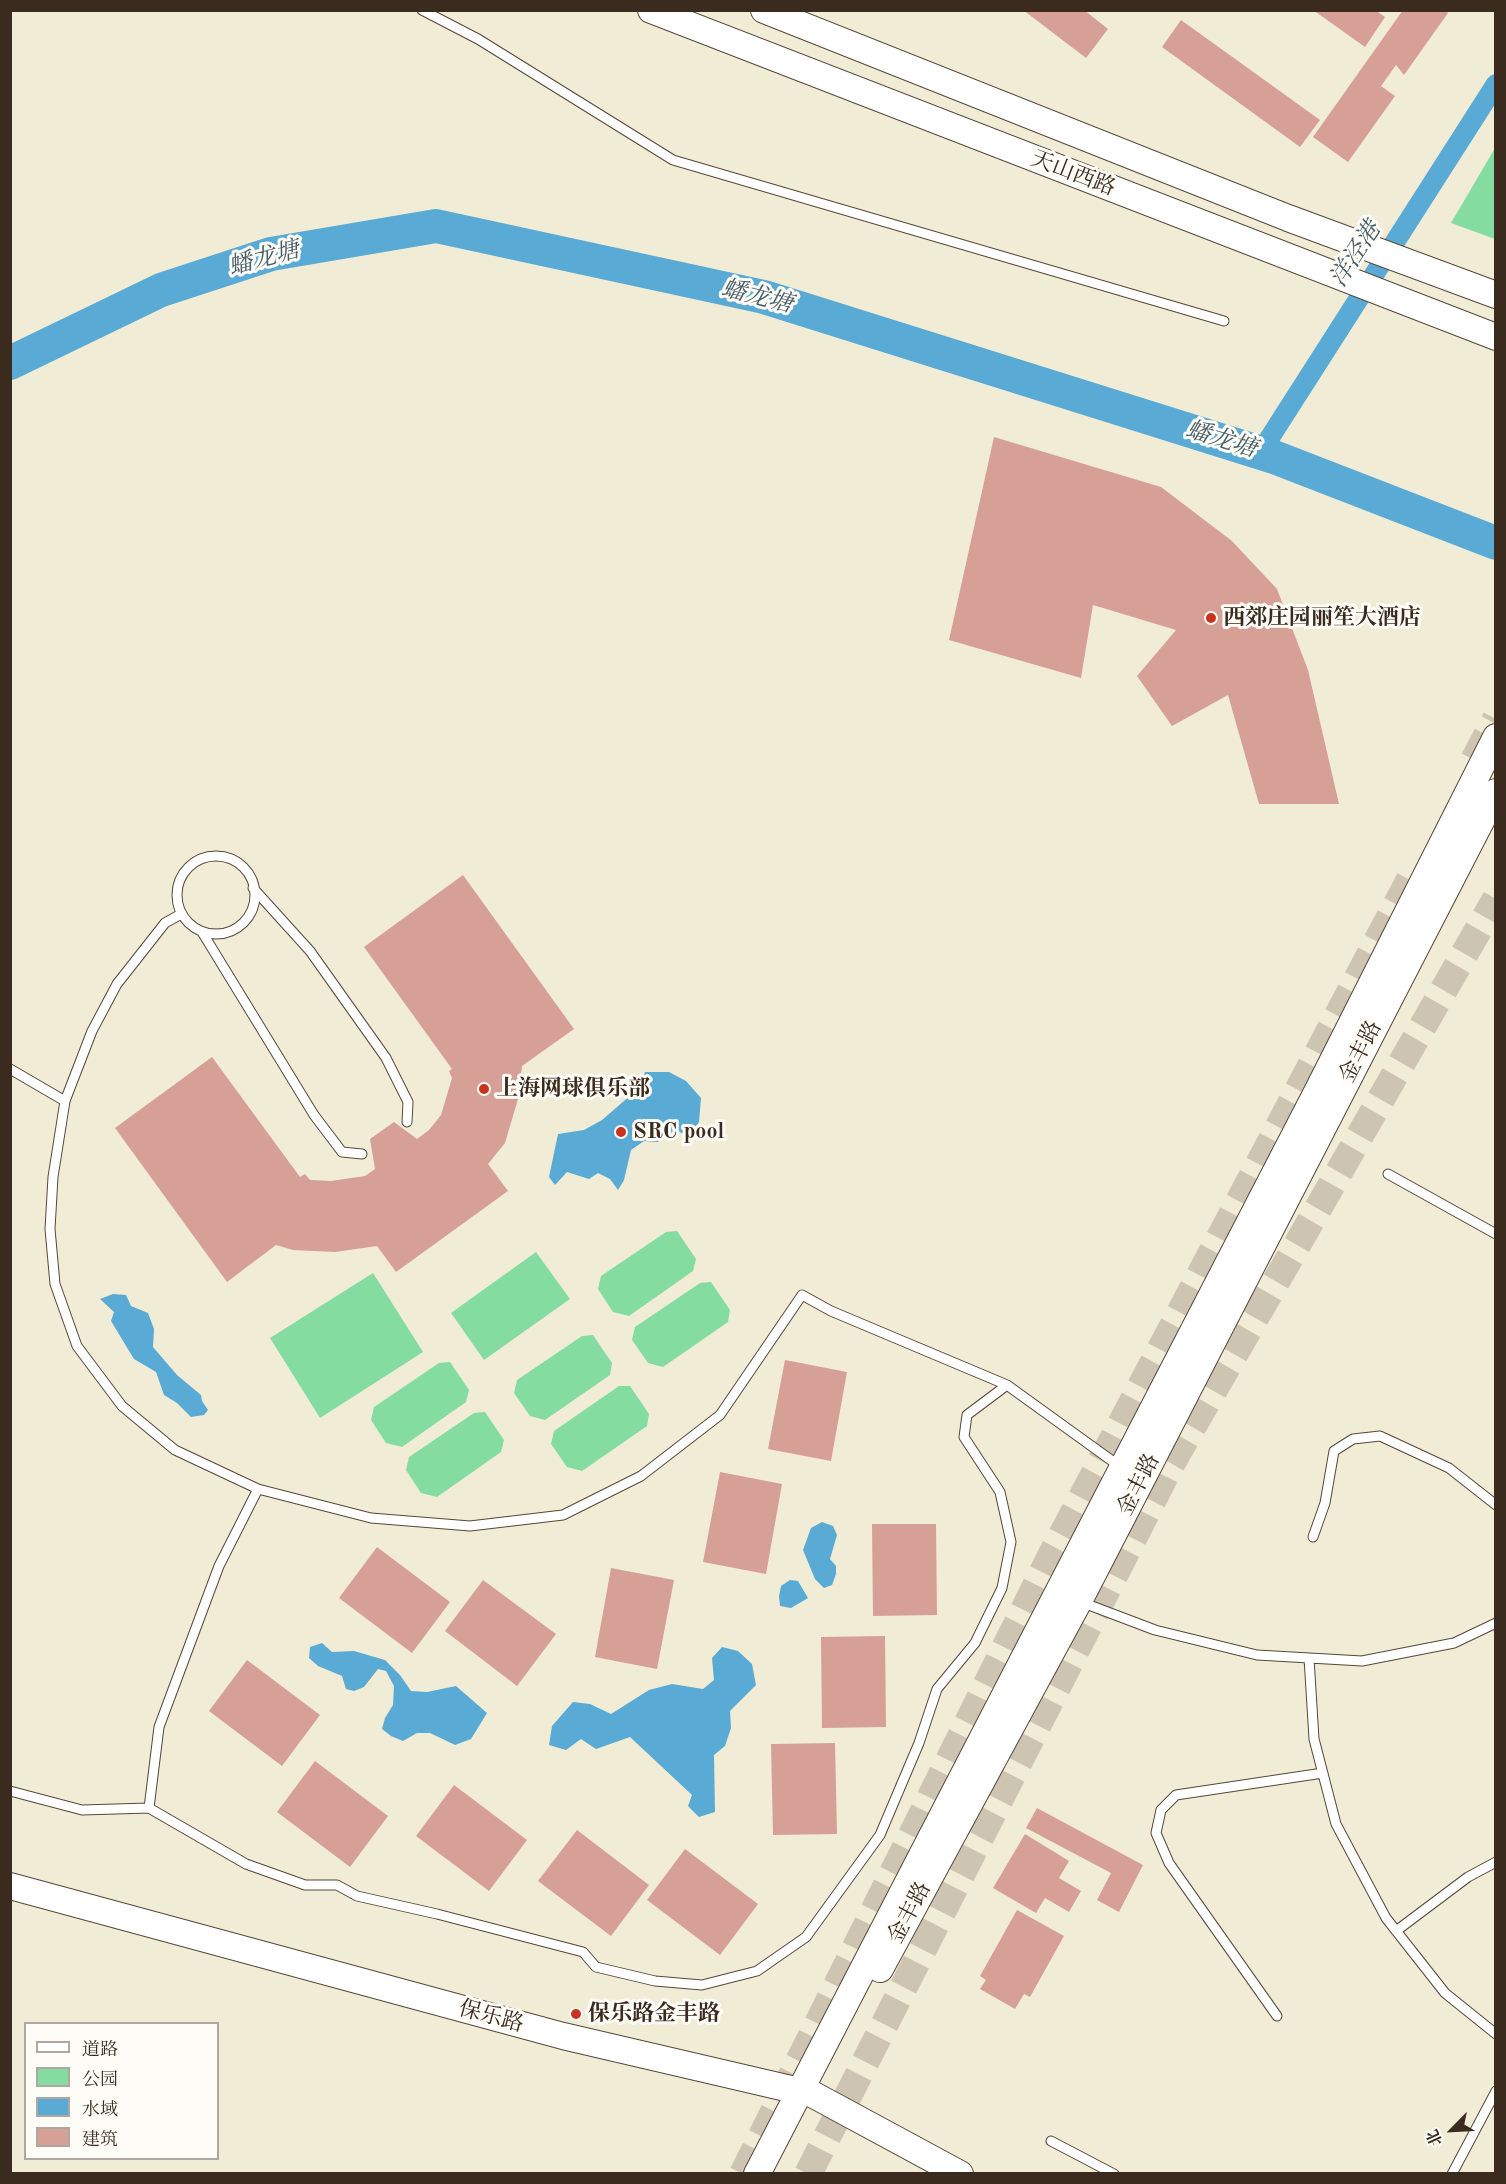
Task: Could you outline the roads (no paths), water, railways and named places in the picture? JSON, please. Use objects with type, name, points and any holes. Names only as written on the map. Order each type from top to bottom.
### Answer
[{"type":"main road","name":"天山西路","points":[[651,10],[1496,337]]},
{"type":"main road","name":"天山西路","points":[[764,10],[1288,218],[1496,295]]},
{"type":"main road","points":[[805,2093],[1131,1475],[1318,1090],[1496,737]]},
{"type":"main road","name":"金丰路","points":[[757,2174],[805,2093],[1079,1601],[1131,1475],[1496,792]]},
{"type":"main road","name":"保乐路","points":[[10,1886],[563,2037],[805,2093],[960,2174]]},
{"type":"main road","name":"金丰路","points":[[776,2174],[805,2093]]},
{"type":"lane","points":[[422,10],[478,39],[672,160],[1224,321]]},
{"type":"lane","points":[[202,932],[233,932],[250,917],[254,909],[253,878],[231,857],[222,855],[200,857],[178,880],[181,914],[202,932],[314,1115],[342,1152],[362,1154]]},
{"type":"lane","points":[[253,888],[310,951],[386,1058],[408,1102],[407,1122]]},
{"type":"lane","points":[[181,914],[165,923],[117,984],[92,1031],[66,1101],[53,1177],[50,1229],[55,1284],[77,1346],[122,1406],[175,1450],[258,1489],[370,1518],[470,1526],[564,1515],[641,1476],[720,1415],[802,1295],[831,1311],[1007,1385],[1131,1475]]},
{"type":"lane","points":[[10,1069],[66,1101]]},
{"type":"lane","points":[[1388,1174],[1496,1234]]},
{"type":"lane","points":[[10,1791],[82,1810],[149,1808],[246,1864],[305,1885],[337,1886],[357,1896],[583,1952],[596,1967],[655,1981],[702,1985],[757,1971],[806,1937],[880,1835],[919,1743],[938,1689],[975,1643],[1002,1588],[1011,1542],[1000,1492],[964,1437],[967,1415],[1007,1385]]},
{"type":"lane","points":[[1313,1537],[1324,1503],[1334,1451],[1353,1439],[1380,1436],[1449,1468],[1496,1505]]},
{"type":"lane","points":[[149,1808],[159,1728],[219,1566],[258,1489]]},
{"type":"lane","points":[[1079,1601],[1155,1630],[1257,1655],[1362,1661],[1454,1643],[1496,1623]]},
{"type":"lane","points":[[1310,1658],[1314,1739],[1336,1824],[1386,1918],[1445,1993],[1496,2034]]},
{"type":"lane","points":[[1278,2016],[1169,1863],[1156,1833],[1161,1810],[1176,1795],[1323,1773]]},
{"type":"lane","points":[[1396,1931],[1468,1877],[1496,1862]]},
{"type":"lane","points":[[1452,2174],[1496,2091]]},
{"type":"lane","points":[[1051,2141],[1114,2174]]},
{"type":"water","name":"SRC pool","points":[[645,1072],[669,1072],[686,1081],[701,1098],[699,1122],[689,1136],[677,1131],[662,1135],[658,1142],[644,1141],[631,1150],[624,1180],[618,1190],[610,1179],[598,1173],[589,1179],[567,1172],[555,1185],[549,1177],[558,1134],[584,1130],[602,1120],[639,1088]]},
{"type":"water","points":[[113,1294],[126,1295],[131,1306],[148,1313],[154,1329],[153,1347],[177,1375],[201,1395],[208,1410],[204,1415],[191,1417],[177,1403],[164,1395],[156,1372],[134,1359],[111,1321],[114,1312],[100,1299]]},
{"type":"water","points":[[822,1522],[833,1526],[837,1535],[830,1559],[836,1566],[836,1574],[832,1585],[824,1588],[815,1579],[803,1550],[811,1528]]},
{"type":"water","points":[[790,1580],[798,1581],[808,1598],[791,1608],[780,1606],[779,1596],[781,1586]]},
{"type":"water","points":[[322,1643],[332,1652],[354,1651],[385,1660],[400,1675],[411,1691],[427,1692],[456,1686],[487,1713],[471,1739],[455,1745],[430,1733],[417,1733],[403,1741],[391,1736],[382,1729],[385,1718],[393,1705],[394,1686],[386,1671],[378,1669],[364,1687],[354,1691],[346,1689],[342,1676],[318,1666],[309,1658],[310,1647]]},
{"type":"water","points":[[722,1647],[738,1651],[752,1664],[756,1685],[730,1711],[731,1728],[725,1746],[714,1755],[715,1812],[699,1817],[688,1806],[692,1795],[630,1737],[596,1749],[581,1739],[566,1750],[549,1745],[552,1726],[573,1702],[590,1704],[611,1714],[649,1690],[672,1684],[703,1689],[714,1680],[712,1658]]},
{"type":"waterway","name":"洋泾港","points":[[1260,453],[1496,84]]},
{"type":"waterway","name":"蟠龙塘","points":[[10,363],[161,290],[271,254],[436,226],[764,297],[1274,457],[1496,543]]},
{"type":"tunnel","points":[[1474,760],[1496,719]]},
{"type":"tunnel","points":[[743,2174],[1051,1556],[1414,872]]},
{"type":"tunnel","points":[[808,2174],[1171,1464],[1496,899]]},
{"type":"place","name":"西郊庄园丽笙大酒店","points":[[1211,618]]},
{"type":"place","name":"上海网球俱乐部","points":[[484,1089]]},
{"type":"place","name":"SRC pool","points":[[621,1132]]},
{"type":"place","name":"保乐路金丰路","points":[[576,2014]]}]
